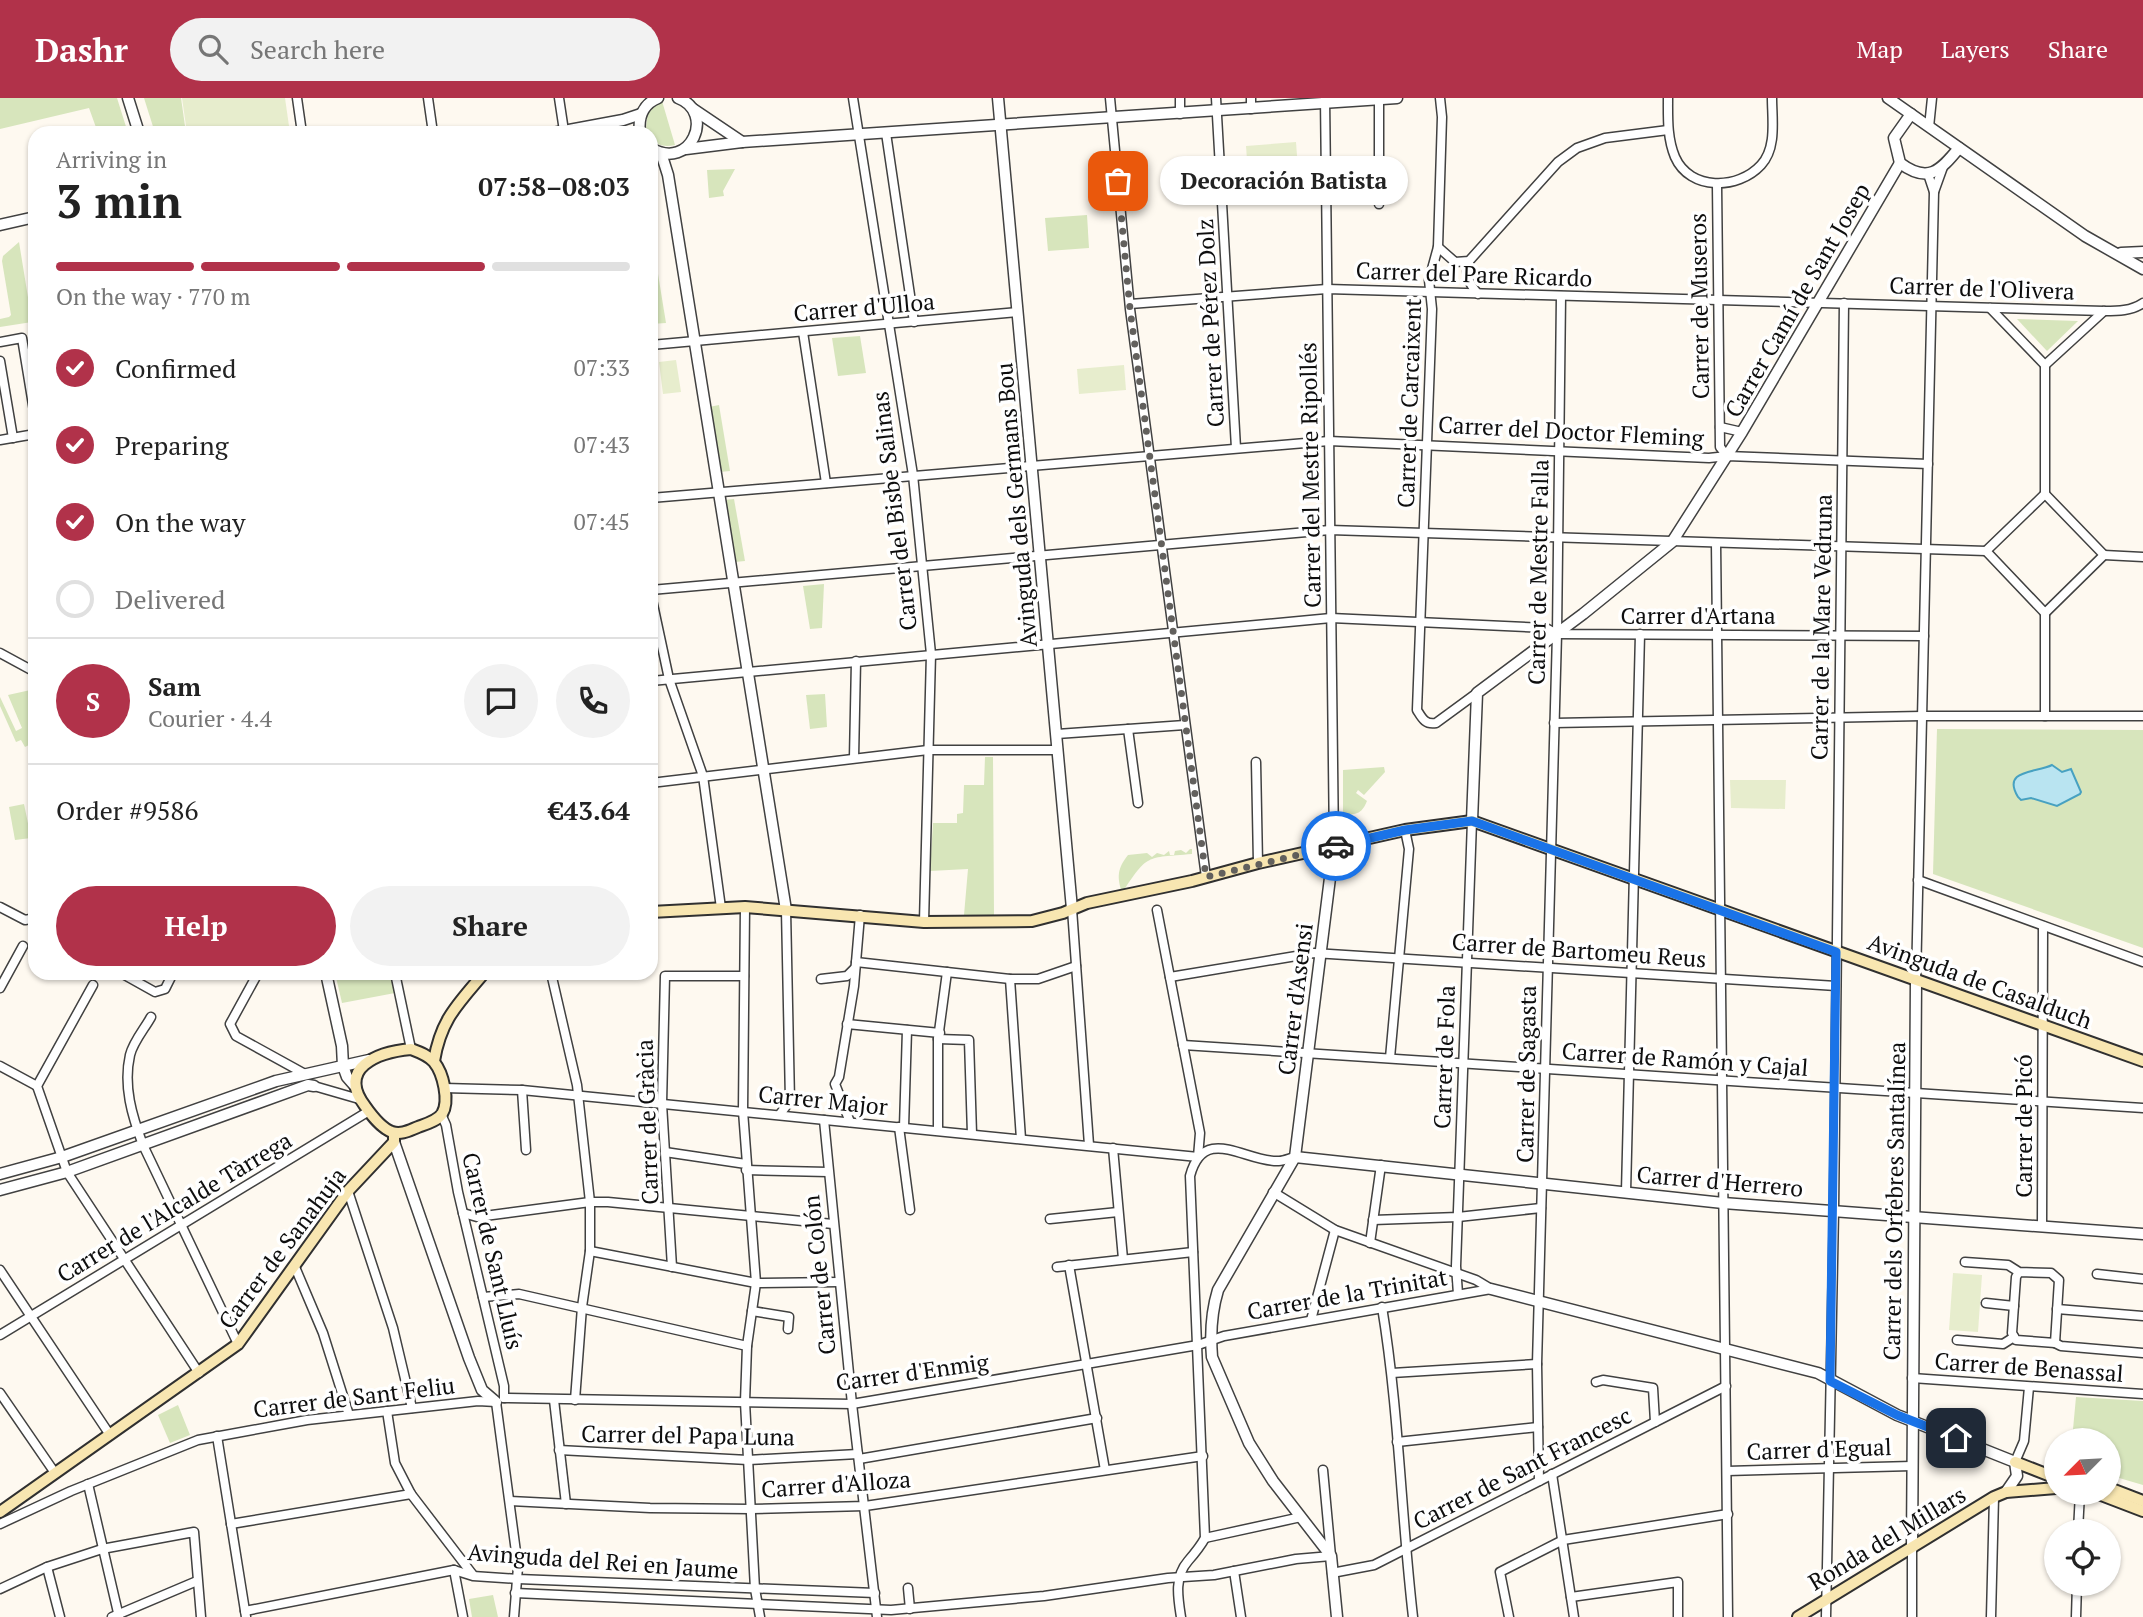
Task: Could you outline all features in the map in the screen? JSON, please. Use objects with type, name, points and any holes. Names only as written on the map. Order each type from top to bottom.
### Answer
[{"type":"main road","name":"Avinguda de Casalduch","points":[[658,912],[745,907],[924,922],[1032,921],[1087,903],[1258,863],[1405,830],[1472,821],[2143,1061]]},
{"type":"main road","points":[[434,1061],[438,1038],[448,1018],[478,980]]},
{"type":"main road","points":[[411,1049],[434,1061],[441,1075],[444,1088],[442,1114],[430,1123],[394,1138],[359,1099],[354,1085],[357,1071],[369,1060],[396,1050],[411,1049]]},
{"type":"main road","name":"Carrer de Sanahuja","points":[[0,1512],[238,1344],[348,1191],[394,1138]]},
{"type":"main road","points":[[2015,1462],[2044,1473]]},
{"type":"main road","name":"Ronda del Millars","points":[[1798,1617],[1994,1497],[2006,1492],[2044,1489]]},
{"type":"main road","points":[[2121,1493],[2143,1501]]},
{"type":"main road","points":[[2121,1503],[2143,1511]]},
{"type":"street","points":[[128,98],[137,126]]},
{"type":"street","points":[[297,98],[301,126]]},
{"type":"street","points":[[428,98],[432,126]]},
{"type":"street","points":[[559,98],[563,126]]},
{"type":"street","name":"Carrer del Bisbe Salinas","points":[[853,98],[913,475],[931,654],[924,922]]},
{"type":"street","name":"Avinguda dels Germans Bou","points":[[998,98],[1072,909]]},
{"type":"street","points":[[1110,98],[1130,304],[1206,877]]},
{"type":"street","points":[[1180,98],[1180,114]]},
{"type":"street","name":"Carrer de Pérez Dolz","points":[[1216,98],[1236,449]]},
{"type":"street","points":[[658,150],[678,153],[686,149],[741,142],[1180,114],[1216,111],[1251,103],[1397,98]]},
{"type":"street","name":"Carrer de Carcaixent","points":[[1440,98],[1442,117],[1438,247],[1429,280],[1432,292],[1428,444],[1417,710],[1424,721],[1436,723],[1477,693]]},
{"type":"street","points":[[1668,98],[1668,130],[1675,158],[1692,176],[1717,185],[1737,183],[1762,165],[1773,139],[1772,98]]},
{"type":"street","points":[[1888,98],[2085,236],[2143,269]]},
{"type":"street","points":[[1929,127],[1932,98]]},
{"type":"street","points":[[585,126],[624,120],[641,114],[654,99]]},
{"type":"street","points":[[681,99],[741,142]]},
{"type":"street","points":[[1379,99],[1379,204]]},
{"type":"street","name":"Carrer del Mestre Ripollés","points":[[1325,101],[1334,846]]},
{"type":"street","points":[[686,149],[695,137],[698,122],[692,108]]},
{"type":"street","points":[[640,126],[641,114]]},
{"type":"street","points":[[1911,114],[1894,138],[1900,163],[1913,172],[1928,174],[1943,167]]},
{"type":"street","points":[[1478,295],[1468,283],[1466,274],[1469,261],[1558,162],[1577,148],[1605,138],[1668,130]]},
{"type":"street","points":[[886,133],[915,321]]},
{"type":"street","points":[[1916,981],[1934,192],[1943,167],[1959,148]]},
{"type":"street","points":[[658,157],[668,175],[786,910],[790,1101],[780,1114]]},
{"type":"street","name":"Carrer Camí de Sant Josep","points":[[1477,693],[1639,571],[1672,542],[1742,432],[1900,163]]},
{"type":"street","points":[[1928,174],[1934,192]]},
{"type":"street","name":"Carrer de Museros","points":[[1717,185],[1720,447],[1727,456]]},
{"type":"street","points":[[0,225],[28,219]]},
{"type":"street","points":[[1438,247],[1455,262],[1469,261]]},
{"type":"street","points":[[2117,253],[2143,252]]},
{"type":"street","name":"Carrer del Pare Ricardo","points":[[1130,304],[1327,289],[1818,302]]},
{"type":"street","name":"Carrer de Mestre Falla","points":[[1550,849],[1557,634],[1561,296]]},
{"type":"street","name":"Carrer de l'Olivera","points":[[1818,302],[2104,311],[2123,311],[2143,303]]},
{"type":"street","name":"Carrer de la Mare Vedruna","points":[[1826,1617],[1834,1211],[1844,303]]},
{"type":"street","points":[[1990,308],[2045,365],[2045,494],[2104,555],[2143,557]]},
{"type":"street","points":[[2045,365],[2104,311]]},
{"type":"street","name":"Carrer d'Ulloa","points":[[658,344],[1018,312]]},
{"type":"street","points":[[803,332],[826,483]]},
{"type":"street","points":[[0,342],[22,338],[28,374]]},
{"type":"street","points":[[0,361],[13,438]]},
{"type":"street","name":"Carrer de Museros","points":[[1720,428],[1742,432]]},
{"type":"street","points":[[0,440],[28,435]]},
{"type":"street","name":"Carrer del Doctor Fleming","points":[[658,497],[1329,441],[1709,458],[1727,456],[1927,464]]},
{"type":"street","points":[[1986,551],[2045,494]]},
{"type":"street","points":[[658,591],[753,580],[1330,530],[1986,551],[2045,612],[2045,716]]},
{"type":"street","points":[[1716,543],[1728,1617]]},
{"type":"street","points":[[2045,612],[2104,555]]},
{"type":"street","name":"Carrer d'Artana","points":[[658,680],[1331,618],[1546,628],[1557,634],[1924,636]]},
{"type":"street","points":[[658,626],[669,679],[703,776],[721,908]]},
{"type":"street","points":[[1626,1192],[1640,634]]},
{"type":"street","points":[[0,653],[28,667]]},
{"type":"street","points":[[854,758],[856,661]]},
{"type":"street","points":[[1472,821],[1477,693]]},
{"type":"street","points":[[1554,723],[1922,716],[2143,716]]},
{"type":"street","points":[[1057,734],[1185,725]]},
{"type":"street","points":[[1128,729],[1138,803]]},
{"type":"street","points":[[658,782],[928,750],[1058,750]]},
{"type":"street","points":[[1256,762],[1258,863]]},
{"type":"street","name":"Carrer de Fola","points":[[1458,1294],[1456,1273],[1472,821]]},
{"type":"street","points":[[1390,1058],[1409,849],[1405,830]]},
{"type":"street","name":"Carrer d'Asensi","points":[[1295,1157],[1334,846]]},
{"type":"street","name":"Carrer de Sagasta","points":[[1539,1481],[1537,1364],[1550,849]]},
{"type":"street","points":[[1918,880],[2143,962]]},
{"type":"street","points":[[0,907],[24,920],[28,919]]},
{"type":"street","points":[[745,907],[743,1111],[756,1283],[747,1346],[745,1402],[755,1590]]},
{"type":"street","points":[[1072,909],[1089,1146]]},
{"type":"street","points":[[1157,910],[1200,1133],[1198,1157],[1193,1163],[1190,1176],[1205,1538],[1182,1569],[1177,1591],[1181,1617]]},
{"type":"street","points":[[850,1122],[835,1084],[839,1077],[860,915]]},
{"type":"street","name":"Carrer de Picó","points":[[2042,1226],[2043,926]]},
{"type":"street","points":[[0,988],[23,946]]},
{"type":"street","name":"Carrer de Bartomeu Reus","points":[[1170,977],[1321,953],[1836,986]]},
{"type":"street","points":[[855,965],[1010,979],[1038,979],[1076,966]]},
{"type":"street","points":[[821,979],[847,976],[855,965]]},
{"type":"street","points":[[938,1130],[939,1036],[947,972]]},
{"type":"street","name":"Carrer de Gràcia","points":[[672,1267],[662,1104],[665,976],[744,976]]},
{"type":"street","points":[[1010,979],[1021,1139]]},
{"type":"street","points":[[134,980],[155,992],[164,989],[169,980]]},
{"type":"street","points":[[254,980],[230,1024],[236,1036],[305,1074]]},
{"type":"street","points":[[328,980],[342,1046],[343,1066],[354,1085]]},
{"type":"street","points":[[396,980],[411,1049]]},
{"type":"street","points":[[553,980],[578,1086],[590,1202],[590,1251],[582,1307],[575,1400]]},
{"type":"street","name":"Carrer dels Orfebres Santalínea","points":[[1912,1548],[1916,981]]},
{"type":"street","points":[[37,1086],[93,985]]},
{"type":"street","points":[[151,1017],[130,1052],[127,1085],[138,1130],[238,1344]]},
{"type":"street","points":[[846,1024],[969,1040],[972,1134]]},
{"type":"street","points":[[907,1030],[902,1127],[910,1210]]},
{"type":"street","name":"Carrer de Ramón y Cajal","points":[[1183,1045],[2143,1108]]},
{"type":"street","points":[[0,1174],[62,1157],[276,1080],[369,1060]]},
{"type":"street","points":[[0,1066],[37,1086],[67,1172],[199,1373]]},
{"type":"street","points":[[0,1190],[67,1172],[308,1085],[359,1099]]},
{"type":"street","name":"Carrer Major","points":[[444,1088],[522,1090],[1198,1157],[1205,1151],[1225,1149],[1277,1161],[1295,1157]]},
{"type":"street","points":[[522,1090],[526,1150]]},
{"type":"street","name":"Carrer de l'Alcalde Tàrrega","points":[[0,1335],[369,1111]]},
{"type":"street","name":"Carrer de Sant Lluís","points":[[442,1114],[504,1386],[500,1400],[519,1567],[514,1617]]},
{"type":"street","name":"Carrer de Colón","points":[[824,1120],[852,1404],[877,1615]]},
{"type":"street","points":[[394,1138],[482,1390],[500,1400]]},
{"type":"street","points":[[1113,1148],[1123,1259]]},
{"type":"street","points":[[666,1152],[746,1167],[828,1172]]},
{"type":"street","points":[[1295,1157],[1218,1290],[1211,1313],[1210,1342],[1212,1357],[1249,1443],[1273,1481],[1331,1556]]},
{"type":"street","name":"Carrer d'Herrero","points":[[1295,1157],[1723,1203],[2143,1234]]},
{"type":"street","points":[[1370,1243],[1381,1165]]},
{"type":"street","points":[[348,1191],[393,1328],[412,1408]]},
{"type":"street","name":"Carrer de la Trinitat","points":[[1273,1192],[1335,1230],[1476,1280],[1491,1289],[1818,1373],[1911,1420],[2015,1462]]},
{"type":"street","points":[[463,1213],[477,1217],[590,1202],[833,1224]]},
{"type":"street","points":[[1373,1220],[1458,1217],[1541,1208]]},
{"type":"street","points":[[1050,1219],[1118,1212]]},
{"type":"street","points":[[1311,1320],[1335,1230]]},
{"type":"street","points":[[590,1251],[756,1283],[839,1282]]},
{"type":"street","points":[[1057,1267],[1193,1252]]},
{"type":"street","points":[[1965,1262],[2008,1265],[2019,1272],[2051,1273],[2056,1276],[2059,1280],[2054,1343]]},
{"type":"street","points":[[1069,1265],[1105,1470]]},
{"type":"street","points":[[295,1267],[327,1344],[349,1415]]},
{"type":"street","points":[[0,1270],[110,1435]]},
{"type":"street","points":[[2019,1272],[2016,1277],[2012,1333],[2017,1340],[2143,1353]]},
{"type":"street","points":[[2097,1274],[2143,1279]]},
{"type":"street","name":"Carrer de la Trinitat","points":[[1198,1345],[1224,1336],[1491,1289]]},
{"type":"street","points":[[483,1297],[519,1294],[747,1346]]},
{"type":"street","points":[[1986,1303],[2014,1306]]},
{"type":"street","points":[[1382,1307],[1392,1373],[1405,1550],[1413,1617]]},
{"type":"street","points":[[2057,1309],[2143,1316]]},
{"type":"street","points":[[752,1311],[789,1317],[788,1329]]},
{"type":"street","points":[[1957,1340],[2003,1344],[2014,1337]]},
{"type":"street","name":"Carrer d'Enmig","points":[[500,1400],[852,1404],[1198,1345]]},
{"type":"street","points":[[1392,1373],[1537,1364]]},
{"type":"street","name":"Carrer de Benassal","points":[[1912,1378],[2143,1394]]},
{"type":"street","points":[[1596,1382],[1603,1380],[1653,1388],[1655,1422]]},
{"type":"street","name":"Carrer de Sant Francesc","points":[[1332,1573],[1374,1565],[1726,1386]]},
{"type":"street","points":[[2006,1492],[2017,1476],[2015,1462],[2024,1441],[2029,1387]]},
{"type":"street","points":[[0,1393],[55,1474]]},
{"type":"street","name":"Carrer de Sant Feliu","points":[[0,1524],[171,1450],[218,1436],[349,1415],[500,1400]]},
{"type":"street","points":[[554,1400],[566,1504]]},
{"type":"street","points":[[387,1411],[395,1462],[411,1494],[473,1576]]},
{"type":"street","name":"Carrer del Papa Luna","points":[[559,1450],[748,1460],[859,1457],[1097,1418]]},
{"type":"street","points":[[1397,1442],[1538,1427]]},
{"type":"street","points":[[218,1436],[246,1614],[454,1570]]},
{"type":"street","name":"Carrer d'Alloza","points":[[510,1501],[650,1508],[864,1506],[1203,1456]]},
{"type":"street","name":"Carrer d'Egual","points":[[1727,1471],[1912,1466]]},
{"type":"street","points":[[1323,1470],[1337,1617]]},
{"type":"street","points":[[1552,1474],[1574,1617]]},
{"type":"street","points":[[88,1484],[116,1616],[197,1581]]},
{"type":"street","points":[[231,1524],[411,1494]]},
{"type":"street","points":[[1991,1617],[1994,1497]]},
{"type":"street","points":[[1508,1614],[1500,1572],[1563,1540],[1728,1514]]},
{"type":"street","points":[[1205,1538],[1301,1517]]},
{"type":"street","points":[[0,1589],[47,1567],[102,1549],[194,1532],[201,1617]]},
{"type":"street","points":[[1912,1548],[1912,1617]]},
{"type":"street","name":"Avinguda del Rei en Jaume","points":[[515,1593],[844,1609],[877,1615],[910,1609],[1044,1596],[1168,1578],[1179,1579],[1296,1559],[1331,1556]]},
{"type":"street","points":[[47,1567],[60,1617]]},
{"type":"street","name":"Avinguda del Rei en Jaume","points":[[463,1617],[454,1570],[473,1576],[518,1579],[875,1593]]},
{"type":"street","points":[[1234,1571],[1241,1617]]},
{"type":"street","points":[[1571,1597],[1678,1582],[1678,1617]]},
{"type":"street","points":[[908,1588],[910,1609]]},
{"type":"street","name":"Avinguda del Rei en Jaume","points":[[755,1590],[759,1604]]},
{"type":"street","points":[[844,1609],[847,1602],[846,1593]]},
{"type":"street","points":[[2076,1617],[2077,1596]]},
{"type":"street","points":[[759,1604],[760,1617]]},
{"type":"green space","points":[[0,98],[117,98],[126,126],[95,126],[89,108],[0,129]]},
{"type":"green space","points":[[144,98],[181,98],[185,126],[153,126]]},
{"type":"green space","points":[[182,98],[285,98],[289,126],[186,126]]},
{"type":"green space","points":[[662,101],[675,145],[658,144],[658,126],[646,126],[648,111]]},
{"type":"green space","points":[[1296,142],[1298,169],[1248,173],[1246,146]]},
{"type":"green space","points":[[735,169],[723,191],[724,196],[709,198],[707,170]]},
{"type":"green space","points":[[1087,215],[1089,248],[1048,251],[1045,218]]},
{"type":"green space","points":[[19,242],[28,297],[28,323],[0,327],[0,319],[11,315],[3,256]]},
{"type":"green space","points":[[658,274],[666,323],[658,324]]},
{"type":"green space","points":[[2017,319],[2078,321],[2047,351]]},
{"type":"green space","points":[[860,336],[866,373],[838,376],[832,338]]},
{"type":"green space","points":[[676,360],[681,392],[663,394],[659,362]]},
{"type":"green space","points":[[1124,365],[1126,390],[1079,394],[1077,369]]},
{"type":"green space","points":[[719,405],[730,471],[720,472],[709,407]]},
{"type":"green space","points":[[734,499],[745,561],[735,562],[724,500]]},
{"type":"green space","points":[[824,584],[822,628],[810,629],[803,586]]},
{"type":"green space","points":[[28,691],[28,746],[25,747],[21,740],[16,742],[0,706],[0,697],[16,731],[22,728],[8,695]]},
{"type":"green space","points":[[825,694],[827,727],[810,729],[806,695]]},
{"type":"green space","points":[[1937,729],[2143,730],[2143,948],[1933,874]]},
{"type":"green space","points":[[985,757],[993,757],[994,915],[964,915],[968,869],[930,871],[933,823],[957,823],[957,814],[963,813],[964,785],[984,785]]},
{"type":"green space","points":[[1384,767],[1385,772],[1364,795],[1358,790],[1356,793],[1367,801],[1361,810],[1350,815],[1343,813],[1343,770]]},
{"type":"green space","points":[[1730,780],[1786,780],[1785,809],[1731,808]]},
{"type":"green space","points":[[24,804],[28,838],[15,840],[9,807]]},
{"type":"green space","points":[[1190,849],[1192,854],[1149,860],[1137,871],[1122,893],[1119,873],[1128,855],[1147,853],[1152,857],[1157,853],[1164,855],[1169,851],[1170,855],[1174,855],[1175,851],[1186,853]]},
{"type":"green space","points":[[337,980],[392,980],[395,993],[342,1003]]},
{"type":"green space","points":[[1953,1273],[1982,1275],[1978,1332],[1949,1330]]},
{"type":"green space","points":[[2076,1397],[2143,1401],[2143,1485],[2121,1479],[2121,1428],[2073,1428]]},
{"type":"green space","points":[[178,1405],[190,1435],[170,1443],[158,1415]]},
{"type":"green space","points":[[493,1595],[498,1617],[472,1617],[469,1599]]},
{"type":"water","points":[[2052,765],[2062,772],[2071,769],[2080,794],[2057,806],[2031,798],[2021,800],[2014,788],[2017,777]]},
{"type":"way so far","points":[[1118,181],[1130,309],[1206,877],[1336,846]]},
{"type":"place","name":"Decoración Batista","points":[[1118,181]]},
{"type":"route","points":[[1336,846],[1426,826],[1472,821],[1836,952],[1830,1381],[1897,1415],[1956,1438]]}]
